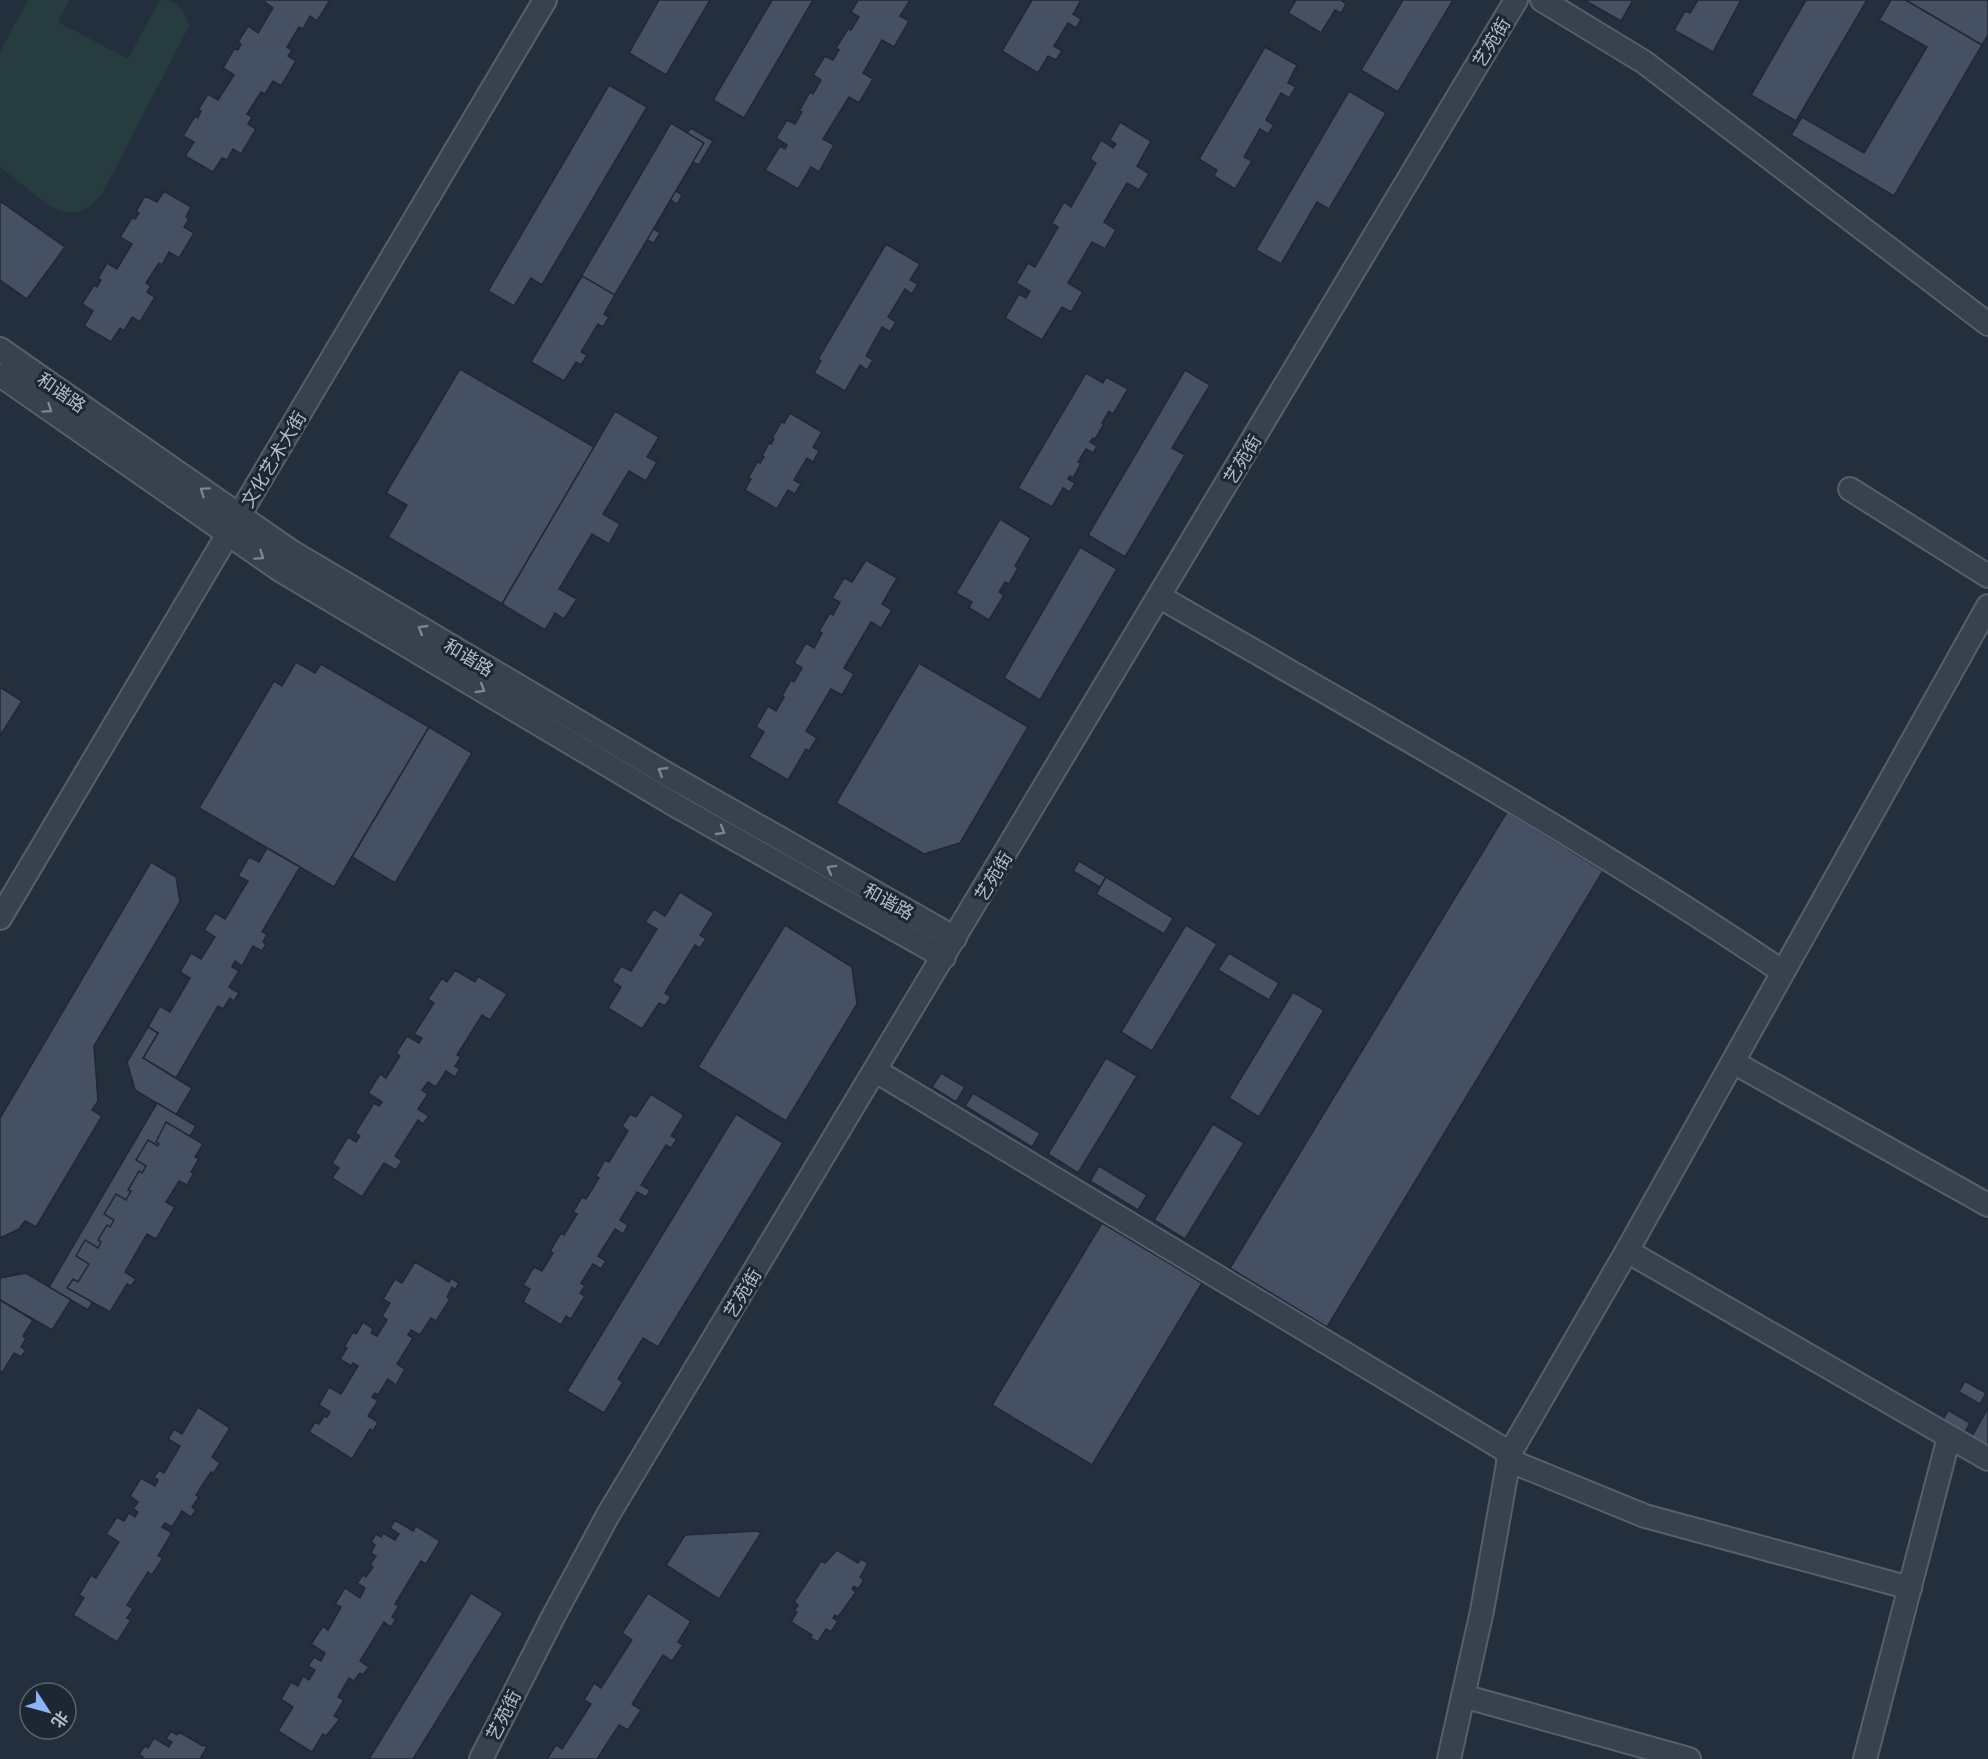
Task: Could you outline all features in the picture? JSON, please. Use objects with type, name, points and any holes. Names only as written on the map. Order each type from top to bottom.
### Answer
[{"type":"street","name":"文化艺术大街","points":[[0,918],[545,0]]},
{"type":"street","name":"艺苑街","points":[[481,1759],[608,1515],[950,948],[1516,0]]},
{"type":"street","points":[[1542,0],[1644,62],[1988,324]]},
{"type":"street","name":"和谐路","points":[[0,349],[233,525]]},
{"type":"street","name":"和谐路","points":[[0,375],[233,525],[292,552],[664,773],[950,948]]},
{"type":"street","points":[[1850,489],[1988,576]]},
{"type":"street","points":[[1160,597],[1521,805],[1783,972]]},
{"type":"street","points":[[1449,1759],[1482,1611],[1509,1457],[1988,606]]},
{"type":"street","points":[[1733,1062],[1988,1204]]},
{"type":"street","points":[[876,1071],[1509,1457],[1645,1516],[1910,1588]]},
{"type":"street","points":[[1627,1251],[1988,1459]]},
{"type":"street","points":[[1865,1759],[1949,1437]]},
{"type":"street","points":[[1463,1696],[1689,1759]]},
{"type":"green space","points":[[28,0],[69,0],[58,22],[128,59],[160,0],[176,4],[185,15],[189,26],[102,194],[91,205],[79,211],[65,212],[51,207],[0,167],[0,52]]},
{"type":"building","points":[[262,0],[330,0],[317,21],[310,16],[303,29],[299,27],[287,47],[292,50],[288,56],[296,61],[281,86],[273,81],[265,94],[261,92],[247,114],[252,117],[248,124],[256,129],[241,154],[233,149],[227,160],[222,158],[213,172],[185,156],[194,142],[183,136],[195,116],[198,118],[201,111],[198,110],[208,94],[218,100],[234,75],[223,68],[234,49],[238,50],[241,44],[238,42],[248,26],[258,33],[273,8]]},
{"type":"building","points":[[659,0],[710,0],[666,75],[629,53]]},
{"type":"building","points":[[772,0],[813,0],[744,118],[713,100]]},
{"type":"building","points":[[858,0],[910,0],[900,16],[909,21],[894,47],[882,40],[863,73],[873,79],[859,103],[849,97],[823,139],[834,145],[819,172],[811,167],[798,189],[765,170],[780,146],[785,149],[787,145],[776,138],[787,120],[795,124],[802,112],[799,111],[810,92],[813,94],[821,80],[813,75],[825,56],[833,60],[839,50],[836,48],[859,17],[851,12]]},
{"type":"building","points":[[1032,0],[1081,0],[1073,14],[1081,19],[1076,28],[1068,23],[1054,46],[1062,51],[1056,60],[1048,56],[1038,73],[1002,51]]},
{"type":"building","points":[[1296,0],[1341,0],[1346,4],[1341,13],[1335,10],[1321,33],[1288,13]]},
{"type":"building","points":[[1403,0],[1453,0],[1398,92],[1361,70]]},
{"type":"building","points":[[1584,0],[1633,0],[1621,21]]},
{"type":"building","points":[[1698,0],[1741,0],[1713,52],[1674,30],[1685,11],[1690,13]]},
{"type":"building","points":[[1806,0],[1867,0],[1796,121],[1751,95]]},
{"type":"building","points":[[1891,0],[1906,0],[1982,45],[1894,196],[1791,135],[1802,117],[1864,153],[1927,47],[1879,20]]},
{"type":"building","points":[[1906,0],[1988,0],[1988,35],[1982,45]]},
{"type":"building","points":[[1265,47],[1297,65],[1288,83],[1296,87],[1289,98],[1281,93],[1266,120],[1274,125],[1268,134],[1260,129],[1244,157],[1252,161],[1235,189],[1214,176],[1217,170],[1199,159]]},
{"type":"building","points":[[609,85],[647,107],[542,285],[531,278],[514,306],[488,291]]},
{"type":"building","points":[[1349,91],[1386,113],[1329,209],[1317,202],[1281,264],[1256,250]]},
{"type":"building","points":[[1120,122],[1151,141],[1137,166],[1149,174],[1139,190],[1127,183],[1104,222],[1116,230],[1105,249],[1092,242],[1068,283],[1083,292],[1071,312],[1062,307],[1042,340],[1005,318],[1019,294],[1026,298],[1030,291],[1016,283],[1028,263],[1035,267],[1058,227],[1052,223],[1064,202],[1071,207],[1096,163],[1090,159],[1101,140],[1113,148],[1116,144],[1110,140]]},
{"type":"building","points":[[671,123],[687,133],[691,128],[713,141],[699,165],[693,162],[676,191],[682,195],[677,204],[671,200],[654,229],[660,233],[654,243],[647,240],[636,259],[603,240]]},
{"type":"building","points":[[671,123],[704,143],[564,381],[531,362]]},
{"type":"building","points":[[164,191],[191,207],[186,217],[189,219],[184,227],[194,233],[179,258],[169,252],[162,265],[159,263],[146,283],[151,286],[147,292],[155,297],[140,322],[132,317],[124,331],[120,328],[111,342],[84,326],[93,311],[82,304],[94,285],[97,287],[101,280],[98,278],[107,263],[117,269],[132,244],[120,237],[132,218],[135,219],[139,213],[136,211],[145,196],[157,202]]},
{"type":"building","points":[[0,201],[65,247],[27,299],[0,280]]},
{"type":"building","points":[[886,244],[920,264],[910,280],[918,284],[912,294],[905,289],[888,317],[896,322],[890,332],[882,327],[866,356],[873,360],[867,370],[860,365],[845,391],[814,373],[821,361],[818,359]]},
{"type":"building","points":[[582,276],[615,295],[604,314],[609,317],[603,327],[598,324],[581,352],[587,355],[581,365],[576,362],[564,381],[531,362]]},
{"type":"building","points":[[460,369],[594,447],[502,604],[388,537],[407,505],[386,493]]},
{"type":"building","points":[[1185,370],[1210,385],[1172,448],[1185,455],[1125,557],[1088,535]]},
{"type":"building","points":[[1086,373],[1103,383],[1106,377],[1128,389],[1113,414],[1109,411],[1095,439],[1093,438],[1090,442],[1097,446],[1093,453],[1086,449],[1078,462],[1081,463],[1073,478],[1070,476],[1068,479],[1075,483],[1070,492],[1063,488],[1052,507],[1018,488]]},
{"type":"building","points":[[615,411],[659,437],[647,457],[657,462],[646,481],[629,471],[603,514],[620,524],[609,544],[592,534],[559,589],[577,599],[564,619],[555,613],[545,630],[502,604]]},
{"type":"building","points":[[790,413],[822,432],[813,447],[819,451],[813,462],[807,458],[794,480],[801,484],[795,494],[788,490],[777,509],[745,490],[751,479],[748,478],[758,461],[760,463],[764,457],[762,456],[774,439],[772,438],[782,421],[784,423]]},
{"type":"building","points":[[1000,519],[1031,538],[1015,566],[1018,568],[1009,584],[1005,582],[999,592],[1004,595],[989,620],[969,608],[972,602],[956,593]]},
{"type":"building","points":[[1080,547],[1117,569],[1040,700],[1004,678]]},
{"type":"building","points":[[866,560],[897,578],[882,604],[892,610],[881,628],[871,622],[844,668],[854,674],[842,695],[831,689],[806,731],[817,738],[809,751],[806,749],[788,780],[749,757],[764,732],[756,727],[768,706],[776,711],[791,680],[794,682],[802,668],[794,663],[806,643],[814,648],[822,633],[819,631],[830,613],[833,615],[840,602],[832,598],[844,578],[852,582]]},
{"type":"building","points":[[296,662],[315,673],[321,664],[429,727],[334,887],[199,808],[274,681],[282,686]]},
{"type":"building","points":[[919,663],[1028,727],[960,843],[924,854],[836,803]]},
{"type":"building","points":[[0,687],[22,701],[0,736]]},
{"type":"building","points":[[429,727],[472,753],[395,883],[352,857]]},
{"type":"building","points":[[1507,812],[1603,871],[1327,1327],[1230,1268]]},
{"type":"building","points":[[267,848],[300,867],[262,932],[267,934],[263,942],[266,944],[262,951],[253,946],[242,966],[235,961],[232,967],[239,971],[229,987],[239,993],[234,1001],[230,998],[223,1009],[218,1006],[176,1078],[143,1058],[158,1033],[148,1027],[160,1006],[170,1012],[190,978],[180,972],[191,953],[201,959],[215,937],[204,930],[215,913],[225,919],[248,881],[238,876],[249,857],[259,862]]},
{"type":"building","points":[[1079,861],[1106,877],[1100,887],[1073,871]]},
{"type":"building","points":[[151,862],[176,877],[180,902],[94,1046],[98,1101],[92,1110],[102,1116],[36,1227],[25,1221],[19,1229],[0,1238],[0,1118]]},
{"type":"building","points":[[1106,877],[1173,918],[1164,934],[1096,894]]},
{"type":"building","points":[[680,892],[714,913],[700,935],[706,939],[700,948],[695,945],[665,993],[671,997],[665,1006],[659,1003],[642,1029],[608,1008],[621,987],[612,981],[621,966],[631,971],[657,929],[645,922],[654,909],[665,916]]},
{"type":"building","points":[[785,925],[852,967],[857,1004],[786,1121],[698,1067]]},
{"type":"building","points":[[1186,925],[1217,944],[1152,1051],[1121,1032]]},
{"type":"building","points":[[1229,953],[1279,983],[1269,1000],[1218,970]]},
{"type":"building","points":[[455,970],[475,982],[478,976],[507,994],[490,1020],[482,1015],[457,1055],[461,1057],[455,1066],[460,1069],[455,1077],[446,1071],[436,1087],[428,1082],[422,1090],[428,1094],[418,1109],[429,1116],[423,1124],[418,1120],[395,1156],[402,1161],[396,1170],[384,1163],[362,1197],[332,1178],[339,1168],[332,1163],[348,1137],[356,1142],[360,1136],[355,1133],[374,1103],[379,1106],[382,1102],[368,1093],[380,1074],[386,1078],[400,1056],[396,1053],[407,1036],[419,1043],[422,1038],[414,1034],[434,1003],[428,999],[442,978],[447,982]]},
{"type":"building","points":[[1293,992],[1324,1010],[1259,1117],[1229,1098]]},
{"type":"building","points":[[148,1027],[158,1033],[143,1058],[192,1088],[176,1115],[135,1090],[127,1062]]},
{"type":"building","points":[[1106,1058],[1137,1076],[1078,1173],[1048,1154]]},
{"type":"building","points":[[941,1073],[965,1087],[956,1102],[932,1087]]},
{"type":"building","points":[[973,1093],[1040,1133],[1032,1147],[965,1106]]},
{"type":"building","points":[[651,1094],[684,1115],[671,1136],[677,1139],[671,1148],[666,1145],[641,1185],[650,1190],[646,1197],[637,1192],[620,1220],[628,1225],[623,1234],[615,1229],[598,1256],[606,1261],[601,1269],[593,1264],[581,1283],[585,1286],[580,1293],[585,1296],[571,1319],[566,1316],[561,1325],[523,1302],[530,1289],[523,1285],[534,1267],[542,1271],[561,1233],[564,1235],[577,1214],[573,1212],[582,1197],[586,1199],[599,1178],[596,1176],[605,1160],[609,1162],[628,1131],[622,1126],[630,1114],[636,1117]]},
{"type":"building","points":[[157,1103],[196,1126],[88,1310],[49,1287]]},
{"type":"building","points":[[736,1114],[783,1143],[658,1347],[643,1338],[618,1379],[623,1382],[604,1413],[567,1391]]},
{"type":"building","points":[[166,1122],[203,1144],[195,1157],[199,1159],[191,1172],[194,1173],[187,1185],[179,1181],[166,1202],[175,1207],[156,1239],[147,1234],[125,1272],[136,1279],[131,1286],[127,1284],[110,1312],[67,1288],[73,1279],[78,1282],[89,1264],[76,1256],[85,1240],[98,1248],[101,1242],[98,1240],[107,1225],[110,1227],[114,1220],[104,1214],[116,1194],[126,1200],[131,1191],[128,1190],[139,1171],[142,1173],[146,1166],[136,1160],[148,1140],[158,1146],[156,1142]]},
{"type":"building","points":[[1213,1124],[1244,1143],[1185,1239],[1154,1220]]},
{"type":"building","points":[[1099,1166],[1147,1195],[1138,1210],[1090,1181]]},
{"type":"building","points":[[1102,1223],[1202,1283],[1092,1465],[992,1405]]},
{"type":"building","points":[[415,1262],[449,1282],[451,1278],[459,1283],[455,1290],[452,1287],[447,1297],[450,1299],[436,1321],[431,1318],[420,1335],[411,1330],[408,1335],[413,1338],[397,1364],[405,1369],[396,1385],[388,1379],[378,1395],[375,1393],[372,1397],[378,1401],[368,1416],[378,1422],[373,1431],[370,1429],[352,1459],[309,1432],[315,1422],[319,1424],[330,1412],[319,1405],[329,1387],[341,1394],[358,1366],[353,1363],[351,1366],[340,1359],[353,1332],[356,1334],[363,1322],[373,1329],[371,1333],[377,1336],[387,1320],[382,1316],[390,1303],[383,1299],[395,1279],[402,1283]]},
{"type":"building","points":[[26,1273],[71,1300],[52,1330],[0,1300],[0,1278]]},
{"type":"building","points":[[0,1300],[33,1320],[23,1336],[26,1338],[21,1347],[26,1350],[21,1357],[14,1353],[2,1373],[0,1371]]},
{"type":"building","points":[[1965,1381],[1986,1393],[1980,1404],[1959,1392]]},
{"type":"building","points":[[198,1407],[230,1428],[212,1457],[220,1463],[196,1495],[199,1497],[192,1507],[196,1510],[191,1517],[182,1511],[172,1527],[165,1523],[162,1527],[172,1533],[158,1556],[163,1558],[152,1575],[148,1572],[127,1605],[133,1609],[127,1618],[131,1620],[117,1642],[73,1615],[84,1598],[79,1595],[91,1575],[96,1578],[119,1542],[106,1534],[117,1517],[124,1521],[129,1513],[135,1517],[138,1512],[133,1509],[138,1502],[130,1496],[141,1478],[155,1486],[158,1480],[154,1477],[159,1470],[164,1473],[180,1446],[168,1439],[174,1429],[182,1434]]},
{"type":"building","points":[[1988,1408],[1988,1448],[1971,1438]]},
{"type":"building","points":[[1948,1410],[1970,1423],[1964,1434],[1942,1422]]},
{"type":"building","points":[[395,1520],[413,1531],[416,1526],[440,1541],[426,1564],[421,1561],[395,1604],[399,1606],[392,1617],[396,1619],[391,1627],[384,1622],[360,1661],[369,1667],[354,1681],[349,1678],[338,1697],[344,1700],[334,1716],[340,1719],[326,1736],[323,1734],[312,1752],[278,1731],[293,1707],[281,1699],[291,1682],[298,1686],[303,1676],[309,1680],[315,1670],[308,1666],[314,1657],[321,1661],[325,1653],[311,1644],[323,1626],[328,1630],[341,1607],[335,1604],[345,1588],[360,1598],[365,1588],[357,1583],[363,1575],[366,1577],[373,1567],[370,1565],[376,1556],[371,1553],[375,1545],[371,1542],[376,1534],[381,1537],[383,1533],[395,1540],[399,1534],[390,1528]]},
{"type":"building","points":[[757,1531],[761,1533],[719,1599],[666,1565],[685,1535]]},
{"type":"building","points":[[837,1550],[858,1563],[861,1559],[868,1563],[860,1577],[864,1580],[858,1589],[854,1586],[852,1589],[856,1592],[838,1617],[835,1615],[833,1618],[838,1621],[831,1632],[826,1629],[818,1642],[810,1638],[812,1635],[791,1622],[797,1612],[794,1611],[798,1605],[794,1602],[821,1561],[825,1563]]},
{"type":"building","points":[[471,1593],[503,1613],[413,1759],[369,1759]]},
{"type":"building","points":[[648,1593],[691,1621],[678,1642],[683,1645],[672,1661],[663,1655],[632,1704],[641,1710],[628,1730],[619,1725],[597,1759],[547,1759],[556,1745],[562,1749],[591,1704],[584,1700],[594,1683],[601,1688],[632,1640],[622,1633]]},
{"type":"building","points":[[171,1731],[177,1735],[179,1732],[207,1747],[200,1759],[142,1759],[143,1757],[139,1754],[145,1746],[148,1748],[154,1738],[169,1747],[172,1742],[166,1739]]}]
